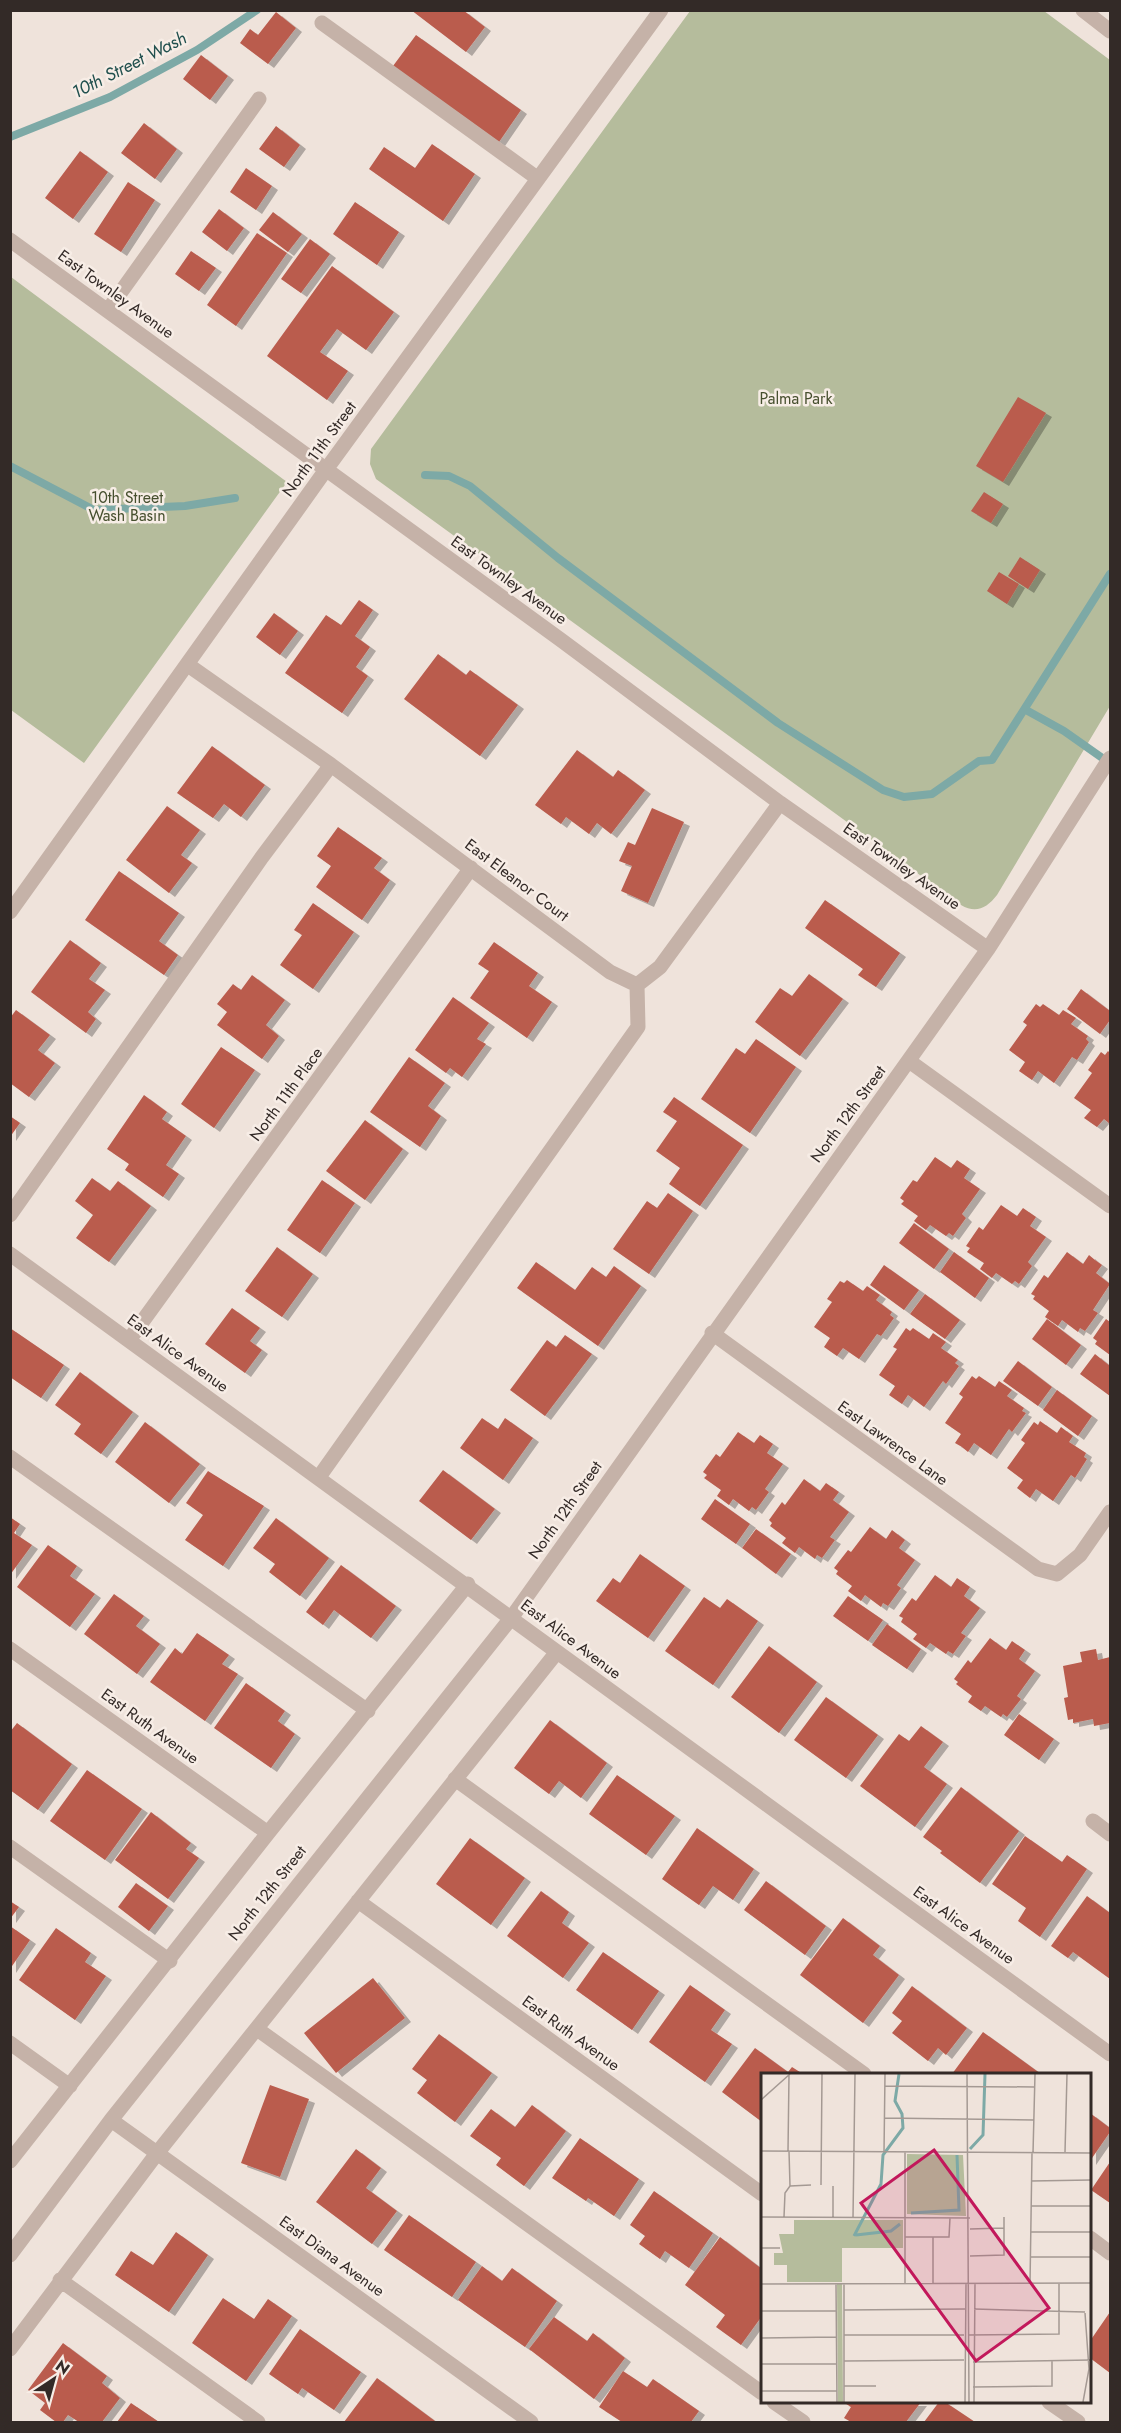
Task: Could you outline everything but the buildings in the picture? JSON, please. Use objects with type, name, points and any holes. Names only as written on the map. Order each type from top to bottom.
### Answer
[{"type":"street","name":"North 11th Street","points":[[10,912],[325,471],[660,10]]},
{"type":"street","points":[[1083,10],[1110,31]]},
{"type":"street","points":[[322,23],[537,178]]},
{"type":"street","points":[[108,310],[259,99]]},
{"type":"street","name":"East Townley Avenue","points":[[10,240],[780,802],[988,949]]},
{"type":"street","name":"East Eleanor Court","points":[[188,665],[331,765],[610,972],[637,985]]},
{"type":"street","name":"North 12th Street","points":[[10,2255],[111,2120],[512,1617],[712,1333],[988,949],[1110,758]]},
{"type":"street","points":[[10,1215],[262,857],[331,765]]},
{"type":"street","points":[[319,1477],[639,1027],[637,985],[660,967],[780,802]]},
{"type":"street","name":"North 11th Place","points":[[129,1340],[471,868]]},
{"type":"street","points":[[909,1061],[1110,1206]]},
{"type":"street","name":"East Alice Avenue","points":[[10,1254],[468,1584],[556,1652],[1110,2054]]},
{"type":"street","name":"East Lawrence Lane","points":[[712,1333],[1038,1569],[1057,1574],[1080,1555],[1110,1512]]},
{"type":"street","points":[[10,1456],[368,1711]]},
{"type":"street","points":[[10,2161],[170,1961],[268,1833],[468,1584]]},
{"type":"street","name":"East Ruth Avenue","points":[[10,1649],[268,1833]]},
{"type":"street","points":[[10,2349],[158,2152],[556,1652]]},
{"type":"street","points":[[455,1779],[863,2073]]},
{"type":"street","points":[[1093,1821],[1110,1834]]},
{"type":"street","points":[[10,1847],[170,1961]]},
{"type":"street","name":"East Ruth Avenue","points":[[358,1902],[761,2193]]},
{"type":"street","points":[[257,2029],[761,2392]]},
{"type":"street","points":[[10,2043],[70,2086]]},
{"type":"street","name":"East Diana Avenue","points":[[111,2120],[531,2422]]},
{"type":"street","points":[[1091,2239],[1110,2253]]},
{"type":"street","points":[[60,2280],[258,2422]]},
{"type":"street","points":[[775,2403],[803,2422]]},
{"type":"street","points":[[1050,2403],[1078,2422]]},
{"type":"green space","name":"Palma Park","points":[[690,11],[1044,11],[1110,60],[1110,706],[997,895],[981,908],[972,909],[961,905],[376,479],[370,464],[371,449]]},
{"type":"green space","name":"10th Street Wash Basin","points":[[11,277],[287,482],[84,763],[11,710]]},
{"type":"waterway","name":"10th Street Wash","points":[[10,137],[110,97],[197,50],[257,10]]},
{"type":"waterway","name":"10th Street Wash","points":[[10,466],[94,510],[185,506],[235,498]]},
{"type":"waterway","points":[[425,475],[449,476],[470,486],[558,558],[778,723],[883,790],[904,797],[932,794],[979,761],[992,760],[1110,574]]},
{"type":"waterway","points":[[1026,710],[1064,731],[1108,762]]}]
